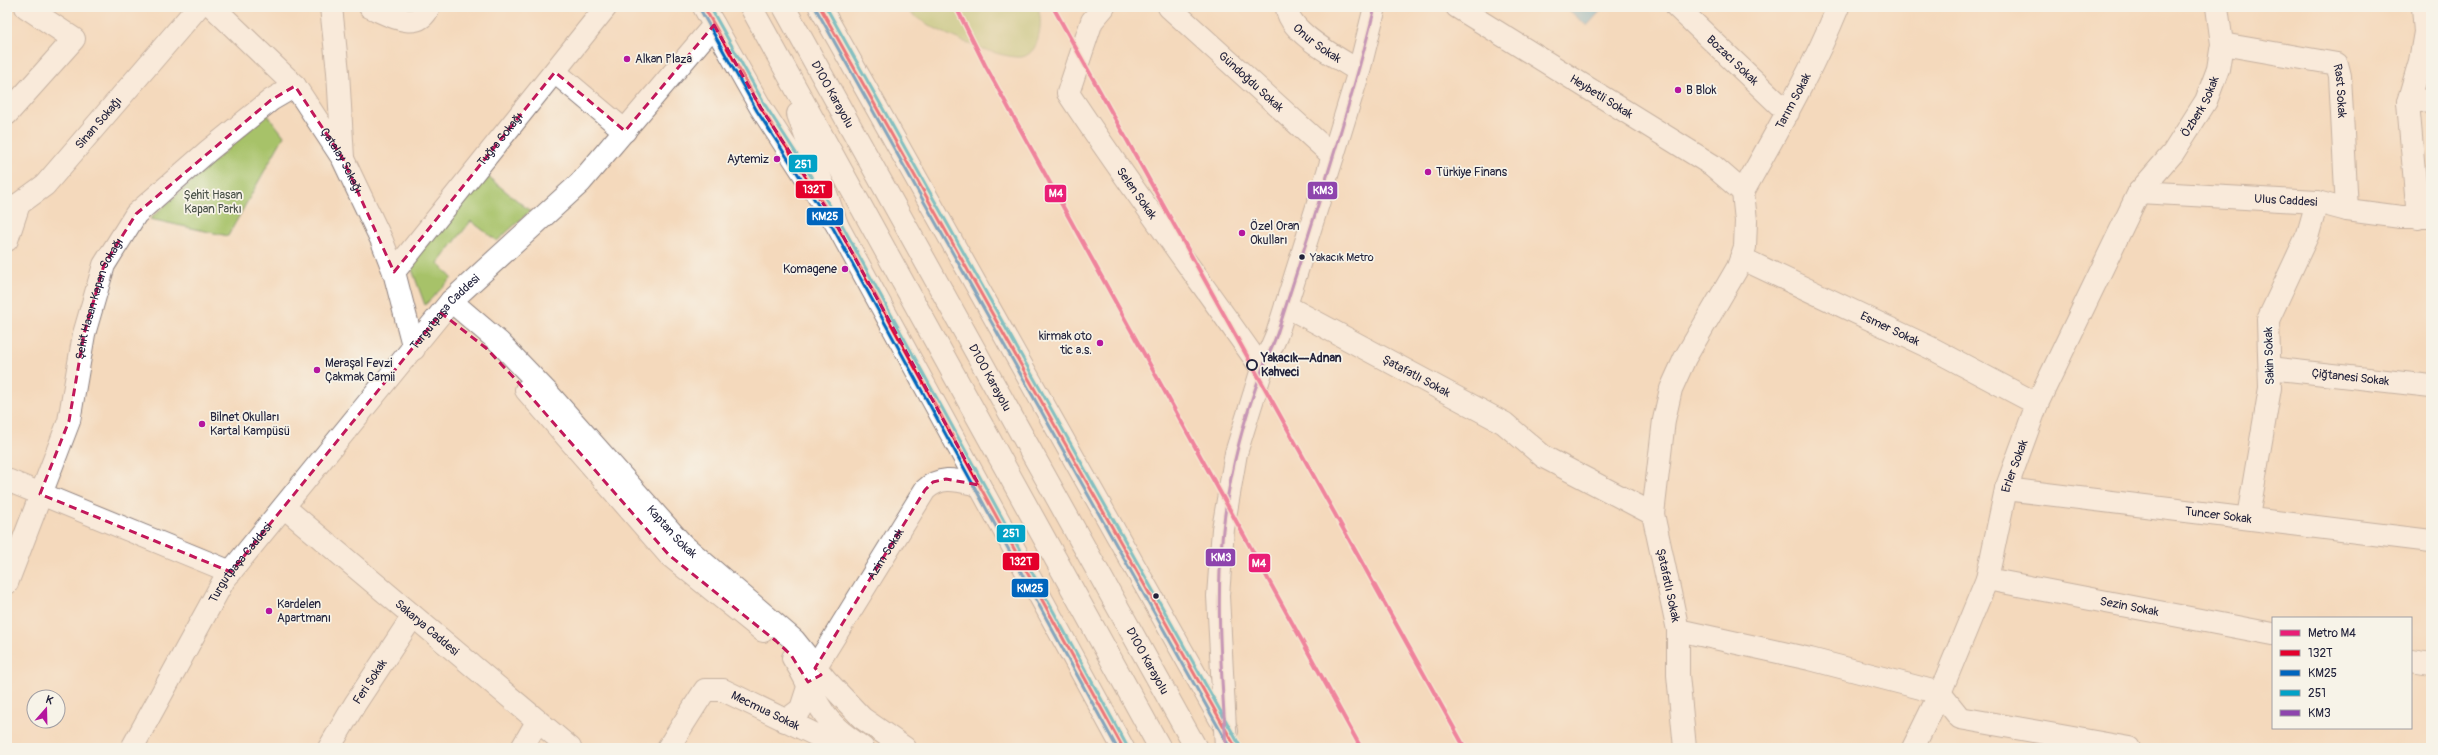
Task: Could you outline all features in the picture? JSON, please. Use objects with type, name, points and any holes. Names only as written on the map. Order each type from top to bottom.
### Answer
[{"type":"main road","points":[[7,114],[74,39],[26,7]]},
{"type":"main road","name":"Sinan Sokağı","points":[[7,240],[19,204],[45,185],[198,7]]},
{"type":"main road","name":"Çatalay Sokağı","points":[[213,7],[296,86],[343,159],[382,241],[394,272],[414,349]]},
{"type":"main road","points":[[331,7],[338,72],[343,159]]},
{"type":"main road","points":[[370,7],[410,21],[424,14]]},
{"type":"main road","points":[[751,7],[1160,748]]},
{"type":"main road","name":"D100 Karayolu","points":[[784,7],[1196,748]]},
{"type":"main road","points":[[820,7],[1236,748]]},
{"type":"main road","name":"Gündoğdu Sokak","points":[[1170,7],[1333,156]]},
{"type":"main road","name":"Onur Sokak","points":[[1287,7],[1291,21],[1308,38],[1359,71]]},
{"type":"main road","points":[[1226,748],[1218,618],[1218,589],[1223,529],[1236,453],[1262,369],[1286,306],[1333,156],[1359,71],[1375,7]]},
{"type":"main road","name":"Heybetli Sokak","points":[[1457,7],[1712,165],[1743,192]]},
{"type":"main road","name":"Tarım Sokak","points":[[1743,192],[1788,113],[1822,45],[1838,7]]},
{"type":"main road","name":"Özberk Sokak","points":[[2139,192],[2173,153],[2206,100],[2218,69],[2222,44],[2217,7]]},
{"type":"main road","points":[[2424,7],[2425,32],[2420,61],[2408,102],[2425,218]]},
{"type":"main road","name":"Bozacı Sokak","points":[[1681,8],[1788,113]]},
{"type":"main road","name":"Tuğra Sokağı","points":[[394,272],[555,72],[599,10]]},
{"type":"main road","name":"Selen Sokak","points":[[1092,12],[1068,93],[1112,161],[1186,259],[1262,369]]},
{"type":"main road","points":[[709,16],[761,108],[837,225],[1123,748]]},
{"type":"main road","name":"Turgutpaşa Caddesi","points":[[132,748],[224,580],[414,349],[446,307],[580,183],[625,131],[709,16]]},
{"type":"main road","name":"Rast Sokak","points":[[2222,44],[2337,64],[2340,76],[2347,210]]},
{"type":"main road","points":[[779,60],[837,225]]},
{"type":"main road","points":[[555,72],[625,131]]},
{"type":"main road","name":"Şehit Hasan Kapan Sokağı","points":[[7,583],[69,421],[84,334],[104,265],[115,246],[136,214],[271,100],[296,86]]},
{"type":"main road","points":[[2408,102],[2431,100]]},
{"type":"main road","points":[[1653,514],[1664,420],[1671,389],[1685,358],[1741,258],[1745,247],[1746,222],[1743,192]]},
{"type":"main road","name":"Ulus Caddesi","points":[[2139,192],[2317,202],[2347,210],[2425,218]]},
{"type":"main road","name":"Erler Sokak","points":[[1913,748],[1940,693],[1986,579],[2006,489],[2037,404],[2139,192]]},
{"type":"main road","name":"Sakin Sokak","points":[[2248,517],[2270,388],[2268,320],[2308,234],[2317,202]]},
{"type":"main road","name":"Esmer Sokak","points":[[1741,258],[1933,349],[2037,404]]},
{"type":"main road","name":"Şatafatlı Sokak","points":[[1286,306],[1504,423],[1544,457],[1653,514],[1678,630],[1810,659],[1940,693]]},
{"type":"main road","name":"Kaptan Sokak","points":[[446,307],[517,381],[669,555],[781,645],[862,718],[905,748]]},
{"type":"main road","name":"Çiğtanesi Sokak","points":[[2270,368],[2431,386]]},
{"type":"main road","name":"Azim Sokak","points":[[820,679],[925,490],[933,482],[946,479],[979,485]]},
{"type":"main road","points":[[7,480],[231,572]]},
{"type":"main road","name":"Tuncer Sokak","points":[[2006,489],[2248,517],[2431,541]]},
{"type":"main road","name":"Sakarya Caddesi","points":[[284,507],[537,722],[570,748]]},
{"type":"main road","name":"Sezin Sokak","points":[[1986,579],[2272,634]]},
{"type":"main road","name":"Feri Sokak","points":[[329,748],[355,704],[413,616]]},
{"type":"main road","points":[[1678,630],[1678,675],[1685,748]]},
{"type":"main road","points":[[2412,661],[2431,664]]},
{"type":"main road","points":[[785,721],[801,709],[820,679]]},
{"type":"main road","points":[[820,679],[830,721],[863,748]]},
{"type":"main road","name":"Mecmua Sokak","points":[[668,748],[705,690],[722,690],[808,733],[843,748]]},
{"type":"main road","points":[[1940,693],[1960,718],[2129,748]]},
{"type":"main road","points":[[808,733],[818,733],[830,721]]},
{"type":"main road","points":[[522,748],[537,722]]},
{"type":"highlighted area","points":[[714,25],[761,108],[837,225],[979,485],[946,479],[933,482],[925,490],[815,668],[821,675],[808,682],[791,655],[776,641],[669,555],[517,381],[486,348],[441,313],[231,572],[40,494],[69,421],[84,334],[104,265],[136,214],[271,100],[295,86],[343,159],[394,272],[555,72],[625,131]]},
{"type":"green space","points":[[904,7],[1038,7],[1040,14],[1040,27],[1038,38],[1032,51],[1026,56],[1011,56],[995,53],[941,32],[925,23]]},
{"type":"green space","name":"Şehit Hasan Kapan Parkı","points":[[267,114],[284,136],[228,236],[150,219]]},
{"type":"green space","points":[[487,176],[530,211],[497,241],[471,221],[438,263],[452,278],[425,305],[410,264]]},
{"type":"water","points":[[1565,7],[1604,7],[1587,26]]},
{"type":"metro line","name":"M4","points":[[956,7],[985,65],[1361,748]]},
{"type":"metro line","name":"M4","points":[[1053,7],[1465,748]]},
{"type":"transit line","name":"132T","points":[[704,7],[761,108],[837,225],[1123,748]]},
{"type":"transit line","name":"251","points":[[710,7],[765,105],[841,223],[1127,746]]},
{"type":"transit line","name":"132T","points":[[820,7],[1236,748]]},
{"type":"transit line","name":"251","points":[[826,7],[1240,746]]},
{"type":"transit line","name":"KM3","points":[[1226,748],[1219,611],[1223,530],[1233,469],[1249,409],[1262,370],[1275,341],[1329,169],[1375,7]]},
{"type":"transit line","name":"KM25","points":[[700,9],[757,111],[833,228],[1117,748]]},
{"type":"transit line","name":"KM25","points":[[816,9],[1230,748]]},
{"type":"place","name":"Alkan Plaza","points":[[627,59]]},
{"type":"place","name":"B Blok","points":[[1678,90]]},
{"type":"place","name":"Aytemiz","points":[[777,159]]},
{"type":"place","name":"Türkiye Finans","points":[[1428,172]]},
{"type":"place","name":"Özel Oran Okulları","points":[[1242,233]]},
{"type":"place","name":"Yakacık Metro","points":[[1302,257]]},
{"type":"place","name":"Komagene","points":[[845,269]]},
{"type":"place","name":"kirmak oto tic a.s.","points":[[1100,343]]},
{"type":"place","name":"Yakacık—Adnan Kahveci","points":[[1252,365]]},
{"type":"place","name":"Meraşal Fevzi Çakmak Camii","points":[[317,370]]},
{"type":"place","name":"Bilnet Okulları Kartal Kampüsü","points":[[202,424]]},
{"type":"place","name":"Kardelen Apartmanı","points":[[269,611]]}]
